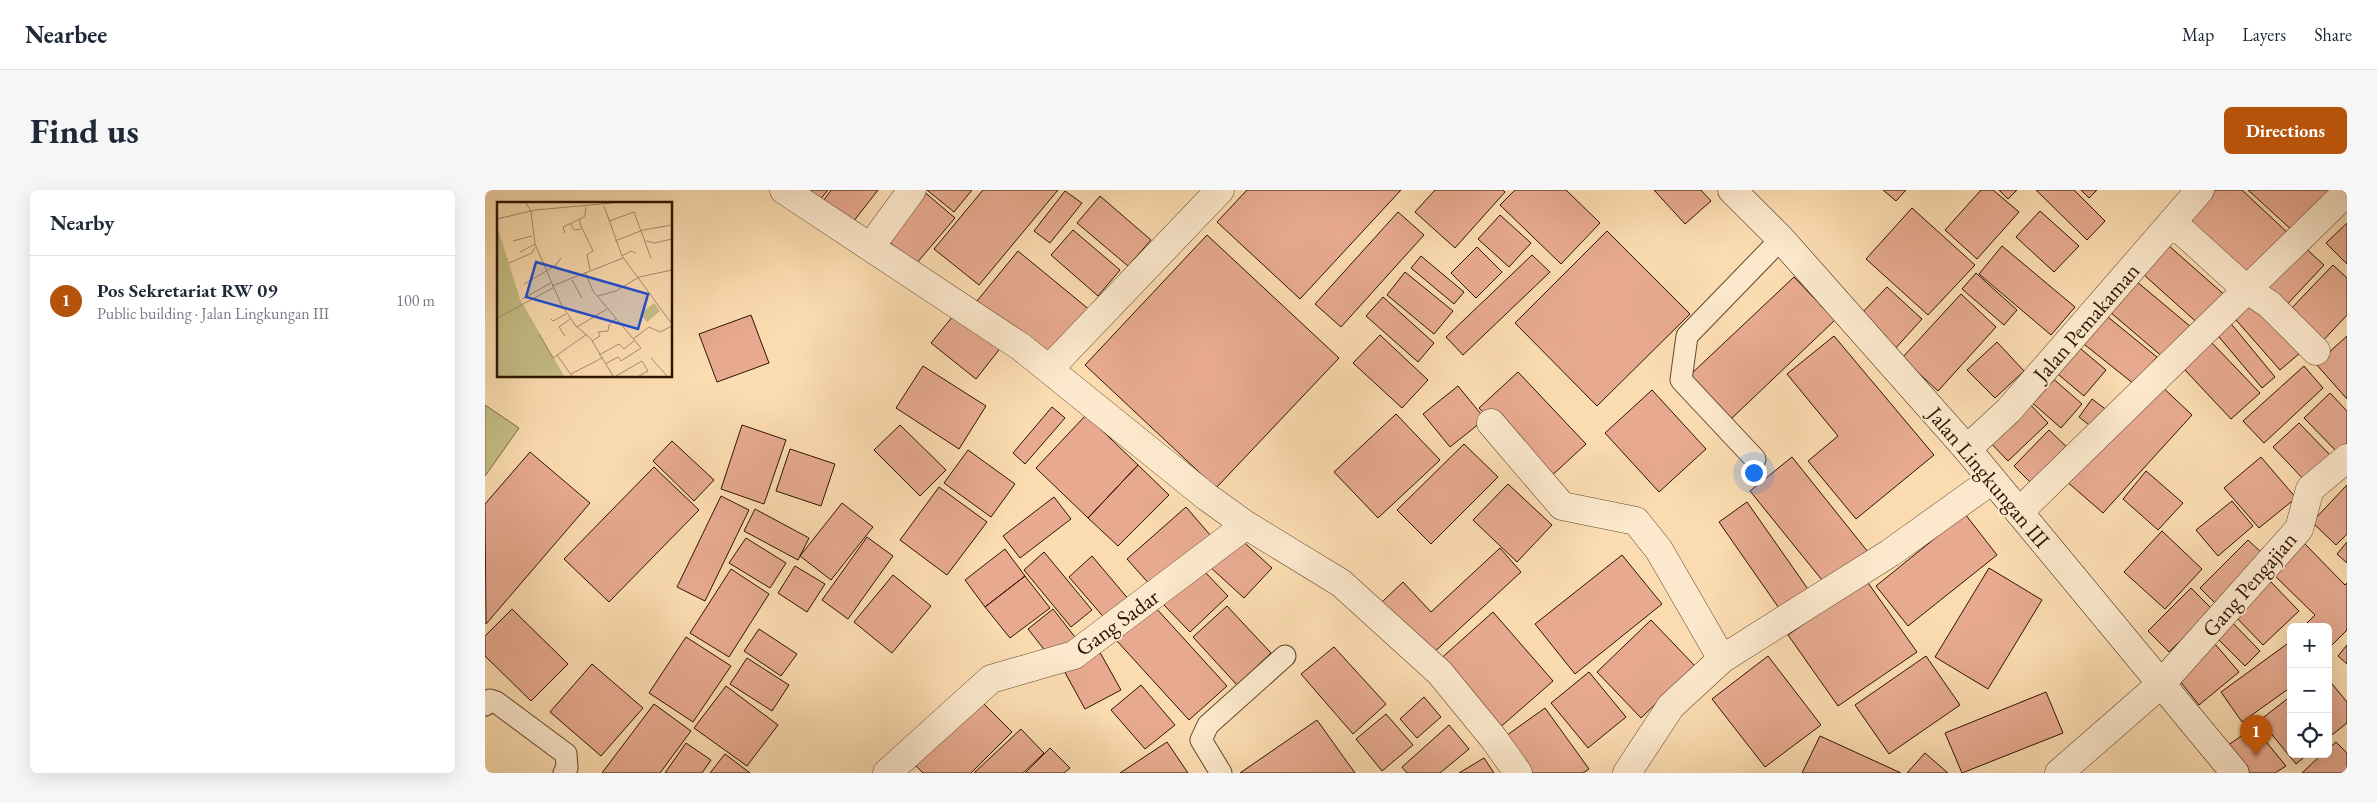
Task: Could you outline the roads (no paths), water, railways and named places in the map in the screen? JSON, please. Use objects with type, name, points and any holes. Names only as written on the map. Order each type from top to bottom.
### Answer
[{"type":"street","points":[[784,190],[1021,346],[1207,497],[1246,525],[1341,583],[1440,673],[1494,739],[1518,773]]},
{"type":"street","points":[[871,246],[912,190]]},
{"type":"street","points":[[1049,369],[1220,190]]},
{"type":"street","name":"Jalan Lingkungan III","points":[[1732,190],[1781,239],[1967,449],[2235,773]]},
{"type":"street","name":"Jalan Pemakaman","points":[[1967,449],[2009,410],[2200,190]]},
{"type":"street","points":[[2019,512],[2246,288],[2347,192]]},
{"type":"street","points":[[2172,222],[2246,288],[2269,304],[2316,351]]},
{"type":"street","points":[[1491,423],[1562,506],[1636,521],[1659,550],[1722,659]]},
{"type":"street","name":"Gang Pengajian","points":[[2059,773],[2161,684],[2299,529],[2310,489],[2347,458]]},
{"type":"street","points":[[1627,773],[1671,706],[1722,659],[1890,553],[1992,480]]},
{"type":"street","name":"Gang Sadar","points":[[887,773],[991,679],[1074,656],[1246,525]]},
{"type":"lane","points":[[1755,459],[1681,380],[1687,336],[1781,239]]},
{"type":"lane","points":[[1221,773],[1201,740],[1208,725],[1285,656]]},
{"type":"lane","points":[[485,704],[490,700],[496,702],[566,754],[567,768],[564,773]]},
{"type":"place","name":"Pos Sekretariat RW 09","points":[[2256,756]]}]
